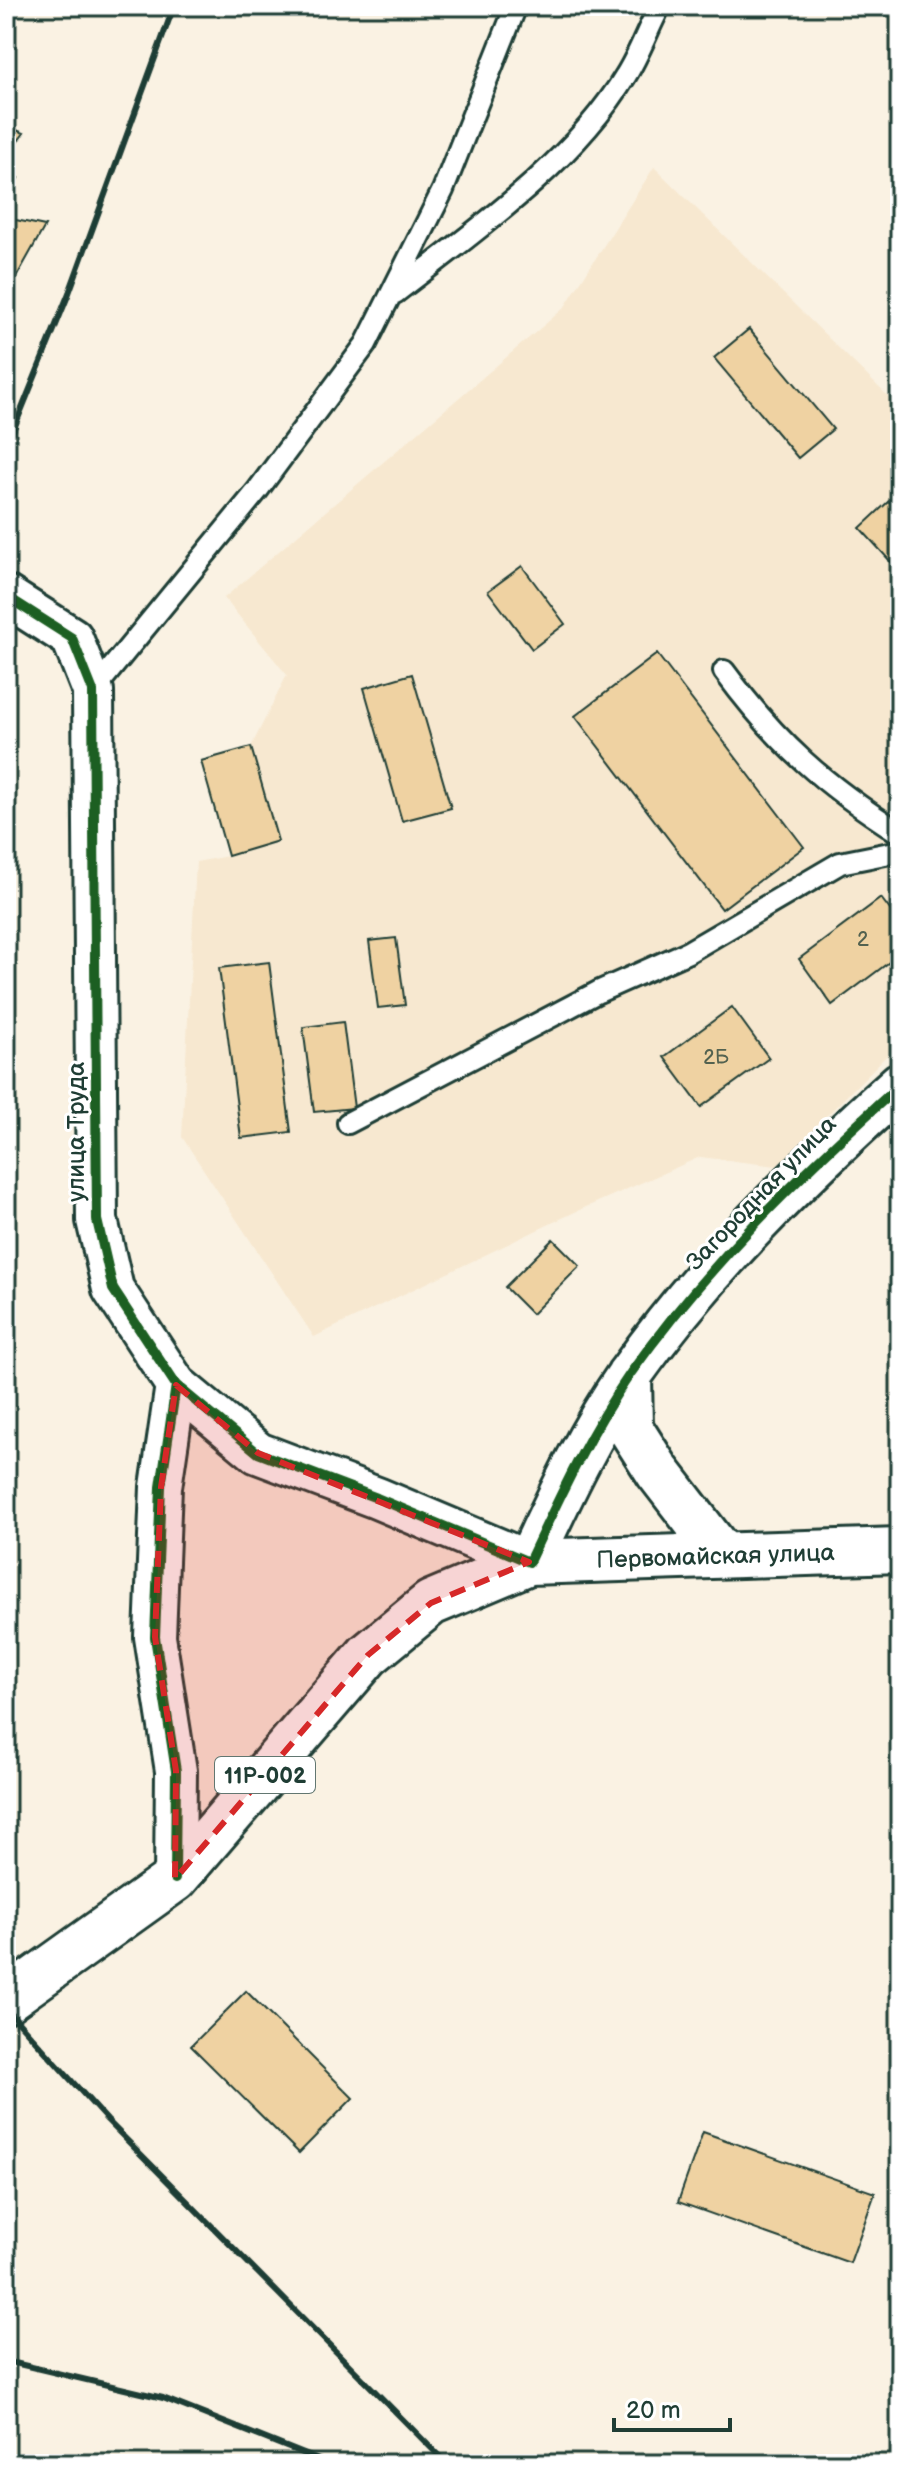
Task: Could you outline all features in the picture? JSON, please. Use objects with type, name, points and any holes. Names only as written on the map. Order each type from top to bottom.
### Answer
[{"type":"main road","name":"Загородная улица","points":[[529,1562],[572,1471],[629,1375],[717,1262],[813,1164],[900,1085]]},
{"type":"main road","points":[[629,1375],[630,1428],[658,1472],[722,1555]]},
{"type":"main road","name":"Первомайская улица","points":[[529,1562],[900,1550]]},
{"type":"main road","name":"11Р-002","points":[[6,2000],[175,1879],[368,1655],[431,1603],[529,1562]]},
{"type":"street","name":"улица Труда","points":[[6,596],[72,638],[93,691],[97,1220],[113,1289],[176,1385],[258,1453],[377,1498],[529,1562]]},
{"type":"street","points":[[175,1879],[176,1771],[155,1637],[161,1487],[176,1385]]},
{"type":"lane","points":[[93,691],[257,491],[366,344],[443,190],[516,6]]},
{"type":"lane","points":[[389,298],[540,176],[626,76],[656,14]]},
{"type":"lane","points":[[724,671],[763,724],[805,765],[900,833]]},
{"type":"lane","points":[[348,1123],[598,992],[688,952],[840,863],[900,851]]},
{"type":"highlighted area","points":[[176,1385],[258,1453],[529,1562],[431,1603],[368,1655],[175,1879],[176,1771],[155,1637],[161,1487]]},
{"type":"shaded area","points":[[654,167],[900,408],[900,1042],[777,1166],[700,1157],[577,1211],[314,1337],[182,1137],[196,862],[228,856],[201,761],[251,747],[287,675],[224,598],[564,308]]},
{"type":"building","points":[[6,126],[24,133],[6,157]]},
{"type":"building","points":[[6,171],[18,178],[6,199]]},
{"type":"building","points":[[6,218],[45,226],[8,292],[6,291]]},
{"type":"building","points":[[749,329],[833,429],[798,458],[714,358]]},
{"type":"building","points":[[889,501],[900,513],[900,572],[860,528]]},
{"type":"building","points":[[522,566],[565,624],[532,649],[488,591]]},
{"type":"building","points":[[657,654],[804,847],[722,909],[575,716]]},
{"type":"building","points":[[412,674],[451,808],[402,821],[364,688]]},
{"type":"building","points":[[251,747],[278,841],[228,856],[201,761]]},
{"type":"building","points":[[881,898],[900,923],[900,954],[832,1005],[799,959]]},
{"type":"building","points":[[396,938],[405,1005],[378,1008],[369,941]]},
{"type":"building","points":[[269,962],[291,1132],[241,1138],[219,968]]},
{"type":"building","points":[[732,1007],[769,1058],[701,1107],[664,1057]]},
{"type":"building","points":[[343,1022],[354,1108],[314,1112],[303,1027]]},
{"type":"building","points":[[553,1239],[580,1266],[532,1314],[505,1287]]},
{"type":"building","points":[[246,1991],[353,2098],[299,2153],[191,2046]]},
{"type":"building","points":[[703,2132],[875,2193],[850,2263],[678,2202]]},
{"type":"railway","points":[[6,448],[69,293],[174,6]]},
{"type":"railway","points":[[6,2008],[107,2120],[447,2464]]},
{"type":"railway","points":[[6,2361],[163,2398],[329,2464]]},
{"type":"cycle path","points":[[6,596],[72,638],[93,691],[97,1220],[113,1289],[176,1385],[258,1453],[377,1498],[529,1562],[601,1419],[660,1334],[757,1222],[900,1085]]},
{"type":"cycle path","points":[[175,1879],[176,1771],[155,1637],[161,1487],[176,1385]]}]
